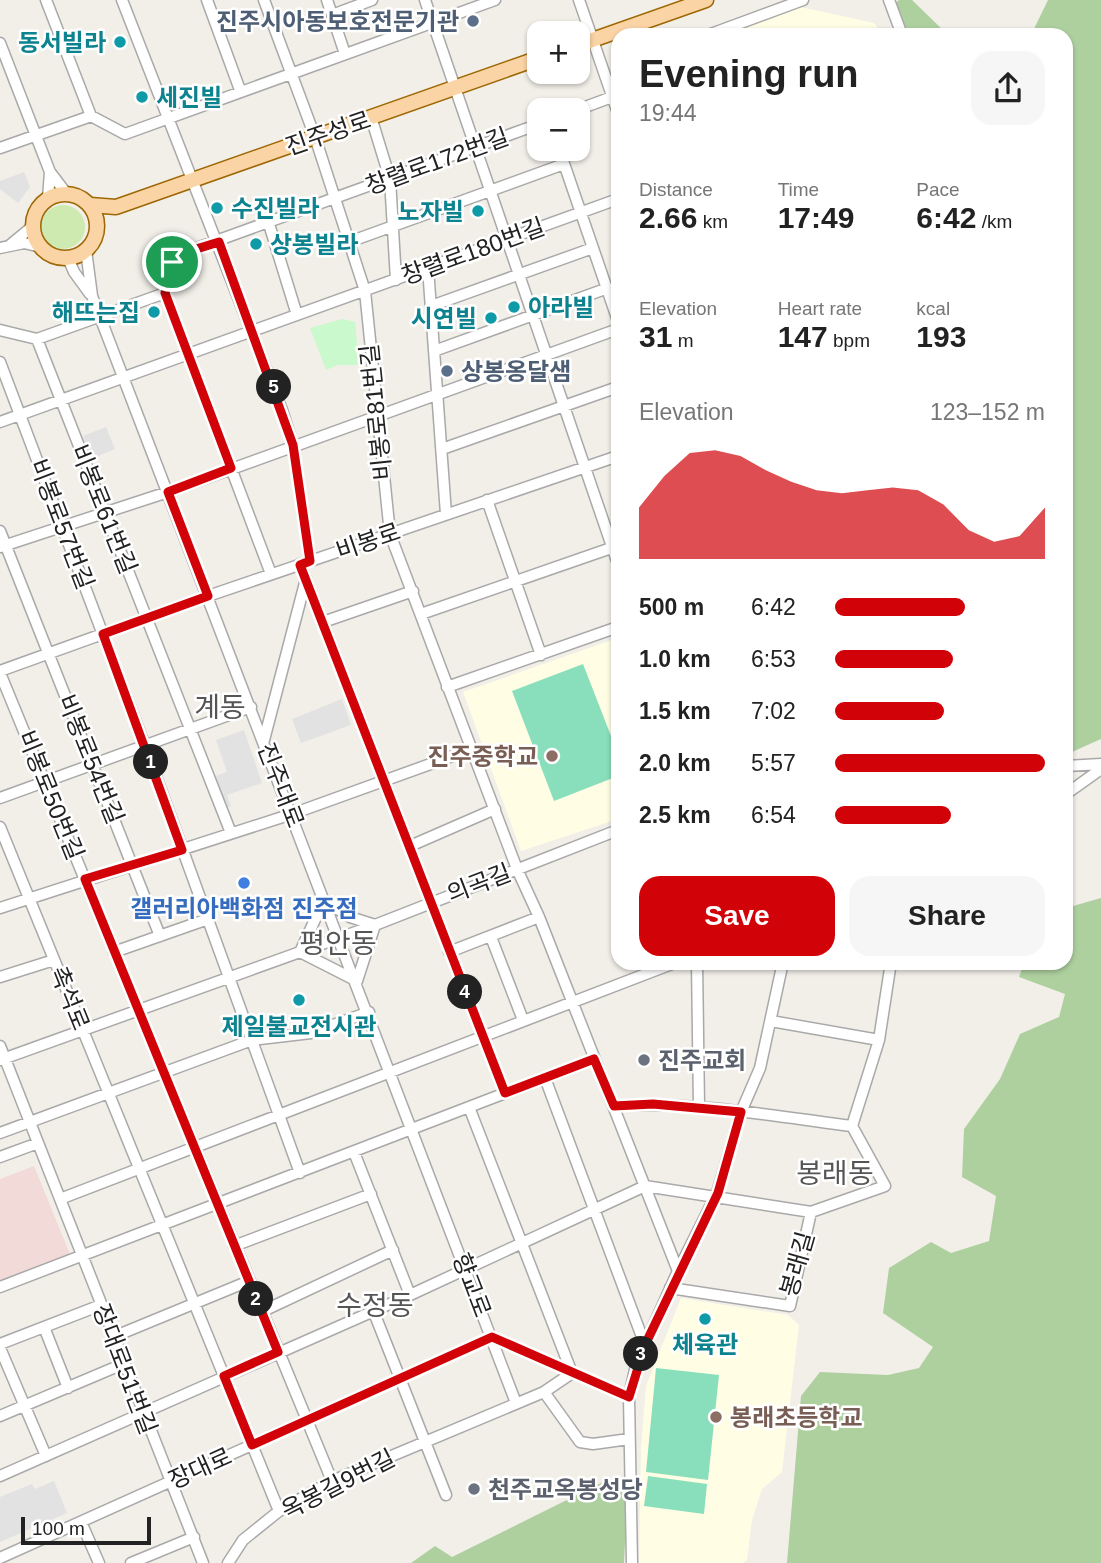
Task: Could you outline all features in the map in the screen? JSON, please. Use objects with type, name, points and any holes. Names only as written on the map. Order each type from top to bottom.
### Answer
[{"type":"main road","points":[[625,28],[706,0]]},
{"type":"main road","points":[[590,40],[611,33]]},
{"type":"main road","name":"진주성로","points":[[116,207],[527,62]]},
{"type":"main road","points":[[90,205],[97,223],[94,239],[86,250],[68,258],[58,257],[41,247],[33,226],[37,210],[48,198],[66,193],[75,195],[90,205],[116,207]]},
{"type":"main road","points":[[97,223],[116,207]]},
{"type":"street","points":[[46,0],[90,116],[125,134],[240,90],[495,0]]},
{"type":"street","points":[[122,0],[219,242],[293,445],[306,579],[505,1093]]},
{"type":"street","points":[[207,0],[240,90]]},
{"type":"street","name":"비봉로81번길","points":[[264,0],[315,137],[365,291],[375,417],[390,534],[517,869],[539,917],[678,1271]]},
{"type":"street","points":[[327,0],[345,54]]},
{"type":"street","points":[[331,15],[372,0]]},
{"type":"street","points":[[425,0],[611,536]]},
{"type":"street","points":[[579,0],[611,94]]},
{"type":"street","points":[[766,0],[770,12]]},
{"type":"street","points":[[727,28],[803,0]]},
{"type":"street","points":[[889,0],[899,28]]},
{"type":"street","points":[[0,43],[50,172],[66,193]]},
{"type":"street","points":[[604,73],[611,70]]},
{"type":"street","points":[[590,105],[611,97]]},
{"type":"street","points":[[0,148],[90,116]]},
{"type":"street","points":[[370,117],[390,179],[396,280]]},
{"type":"street","name":"창렬로172번길","points":[[165,293],[172,262],[180,254],[527,128]]},
{"type":"street","points":[[563,161],[611,298]]},
{"type":"street","points":[[349,242],[564,164]]},
{"type":"street","points":[[48,198],[50,172]]},
{"type":"street","name":"창렬로180번길","points":[[0,422],[611,201]]},
{"type":"street","points":[[269,224],[297,315]]},
{"type":"street","points":[[5,246],[33,226]]},
{"type":"street","points":[[5,246],[30,243],[41,247]]},
{"type":"street","points":[[431,306],[593,247]]},
{"type":"street","name":"진주대로","points":[[86,250],[92,296],[340,937]]},
{"type":"street","name":"진주대로","points":[[68,258],[74,272],[92,296]]},
{"type":"street","points":[[428,268],[446,514]]},
{"type":"street","points":[[434,351],[608,288]]},
{"type":"street","points":[[0,330],[37,339],[165,293],[271,574]]},
{"type":"street","points":[[3,546],[168,492],[611,332]]},
{"type":"street","name":"비봉로61번길","points":[[37,339],[231,833]]},
{"type":"street","name":"비봉로57번길","points":[[1,369],[145,746],[300,1172]]},
{"type":"street","points":[[442,449],[611,390]]},
{"type":"street","name":"비봉로","points":[[0,672],[208,596],[611,458]]},
{"type":"street","points":[[487,500],[541,655]]},
{"type":"street","name":"비봉로54번길","points":[[0,531],[3,546],[94,764],[160,936]]},
{"type":"street","points":[[421,614],[611,548]]},
{"type":"street","points":[[264,740],[306,579]]},
{"type":"street","points":[[323,622],[413,591]]},
{"type":"street","points":[[447,687],[611,630]]},
{"type":"street","name":"비봉로50번길","points":[[0,672],[332,1481]]},
{"type":"street","points":[[0,798],[251,707]]},
{"type":"street","points":[[0,908],[292,814],[472,748]]},
{"type":"street","points":[[1073,766],[1101,766]]},
{"type":"street","points":[[1073,788],[1101,766]]},
{"type":"street","points":[[410,846],[495,809]]},
{"type":"street","name":"촉석로","points":[[0,827],[279,1511]]},
{"type":"street","name":"의곡길","points":[[340,937],[611,833]]},
{"type":"street","points":[[324,900],[350,917],[375,925],[356,981],[300,952],[324,900]]},
{"type":"street","points":[[449,952],[539,917]]},
{"type":"street","points":[[114,953],[208,919]]},
{"type":"street","points":[[3,1059],[340,937]]},
{"type":"street","name":"향교로","points":[[340,937],[492,1337],[629,1397]]},
{"type":"street","points":[[491,937],[523,1020]]},
{"type":"street","points":[[0,977],[54,960]]},
{"type":"street","points":[[60,1199],[657,970]]},
{"type":"street","points":[[696,970],[699,1107]]},
{"type":"street","points":[[632,1563],[629,1397],[645,1345],[714,1198],[741,1112],[760,1068],[781,970]]},
{"type":"street","points":[[614,1106],[653,1104],[699,1107],[852,1126],[879,1040],[890,970]]},
{"type":"street","points":[[0,1133],[252,1040],[311,1033],[369,1012]]},
{"type":"street","points":[[771,1021],[879,1040]]},
{"type":"street","name":"장대로51번길","points":[[0,1046],[203,1563]]},
{"type":"street","points":[[0,1287],[594,1059]]},
{"type":"street","points":[[545,1078],[645,1345]]},
{"type":"street","points":[[469,1107],[572,1373]]},
{"type":"street","name":"봉래길","points":[[670,1288],[790,1306],[811,1212],[885,1186],[852,1126]]},
{"type":"street","points":[[0,1157],[38,1143]]},
{"type":"street","points":[[354,1152],[410,1295]]},
{"type":"street","points":[[0,1476],[410,1295],[645,1186],[811,1212]]},
{"type":"street","points":[[234,1246],[371,1194]]},
{"type":"street","points":[[261,1312],[393,1250]]},
{"type":"street","points":[[113,1337],[249,1281]]},
{"type":"street","points":[[46,1456],[0,1346],[101,1305]]},
{"type":"street","points":[[373,1310],[446,1495]]},
{"type":"street","points":[[44,1327],[68,1388]]},
{"type":"street","points":[[492,1337],[516,1404]]},
{"type":"street","name":"장대로","points":[[0,1558],[492,1337]]},
{"type":"street","points":[[0,1416],[123,1364]]},
{"type":"street","name":"옥봉길9번길","points":[[228,1563],[243,1540],[279,1511],[332,1481],[544,1392],[572,1373]]},
{"type":"street","points":[[544,1392],[580,1442],[593,1444],[629,1438]]},
{"type":"street","points":[[81,1522],[99,1563]]},
{"type":"street","points":[[131,1563],[194,1537]]},
{"type":"shaded area","points":[[800,7],[874,23],[878,28],[742,28]]},
{"type":"shaded area","points":[[24,172],[30,187],[18,203],[0,189],[0,181]]},
{"type":"shaded area","points":[[106,427],[115,449],[91,459],[83,436]]},
{"type":"shaded area","name":"진주중학교","points":[[611,640],[611,821],[521,851],[463,692]]},
{"type":"shaded area","points":[[342,699],[351,725],[301,743],[292,719]]},
{"type":"shaded area","points":[[244,730],[262,783],[227,795],[231,806],[224,809],[213,777],[227,772],[216,740]]},
{"type":"shaded area","points":[[34,1166],[70,1254],[67,1260],[0,1286],[0,1179]]},
{"type":"shaded area","name":"봉래초등학교","points":[[681,1298],[788,1315],[799,1325],[782,1472],[762,1489],[752,1520],[747,1560],[743,1563],[639,1563],[641,1448],[646,1386]]},
{"type":"shaded area","points":[[54,1481],[67,1513],[0,1542],[0,1497],[32,1484],[35,1489]]},
{"type":"green space","points":[[899,0],[912,0],[941,28],[900,28],[888,9]]},
{"type":"green space","points":[[1048,0],[1101,0],[1101,739],[1073,752],[1073,28],[1034,28]]},
{"type":"green space","points":[[63,205],[79,211],[85,227],[79,243],[63,249],[47,243],[41,227],[47,211]]},
{"type":"green space","points":[[342,319],[355,322],[359,365],[338,365],[326,370],[310,328]]},
{"type":"green space","points":[[583,664],[611,736],[611,779],[554,801],[512,691]]},
{"type":"green space","points":[[1101,898],[1101,1563],[787,1563],[801,1396],[820,1372],[888,1375],[919,1368],[933,1347],[883,1313],[889,1268],[931,1242],[951,1253],[989,1241],[996,1196],[962,1177],[964,1129],[1000,1079],[1020,1034],[1059,1017],[1065,994],[1019,977],[1022,970],[1073,970],[1073,906]]},
{"type":"green space","points":[[656,1368],[719,1375],[708,1480],[646,1472]]},
{"type":"green space","points":[[648,1476],[707,1484],[704,1514],[644,1506]]},
{"type":"green space","points":[[623,1479],[627,1501],[624,1563],[411,1563],[435,1546],[452,1557],[601,1483]]},
{"type":"place","name":"진주시아동보호전문기관","points":[[473,21]]},
{"type":"place","name":"동서빌라","points":[[120,42]]},
{"type":"place","name":"세진빌","points":[[142,97]]},
{"type":"place","name":"수진빌라","points":[[217,208]]},
{"type":"place","name":"노자빌","points":[[478,211]]},
{"type":"place","name":"상봉빌라","points":[[256,244]]},
{"type":"place","name":"아라빌","points":[[514,307]]},
{"type":"place","name":"해뜨는집","points":[[154,312]]},
{"type":"place","name":"시연빌","points":[[491,318]]},
{"type":"place","name":"상봉옹달샘","points":[[447,371]]},
{"type":"place","name":"진주중학교","points":[[552,756]]},
{"type":"place","name":"갤러리아백화점 진주점","points":[[244,883]]},
{"type":"place","name":"제일불교전시관","points":[[299,1000]]},
{"type":"place","name":"진주교회","points":[[644,1060]]},
{"type":"place","name":"체육관","points":[[705,1319]]},
{"type":"place","name":"봉래초등학교","points":[[716,1417]]},
{"type":"place","name":"천주교옥봉성당","points":[[474,1489]]},
{"type":"district","name":"계동","points":[[220,707]]},
{"type":"district","name":"평안동","points":[[338,943]]},
{"type":"district","name":"봉래동","points":[[835,1173]]},
{"type":"district","name":"수정동","points":[[375,1305]]},
{"type":"route","points":[[219,242],[293,445],[310,561],[300,565],[505,1093],[594,1059],[614,1106],[653,1104],[741,1112],[718,1193],[678,1271],[636,1365],[629,1397],[492,1337],[252,1445],[224,1376],[278,1352],[85,879],[182,850],[103,634],[208,596],[168,492],[231,468],[165,293],[172,262],[180,254],[219,242]]}]
